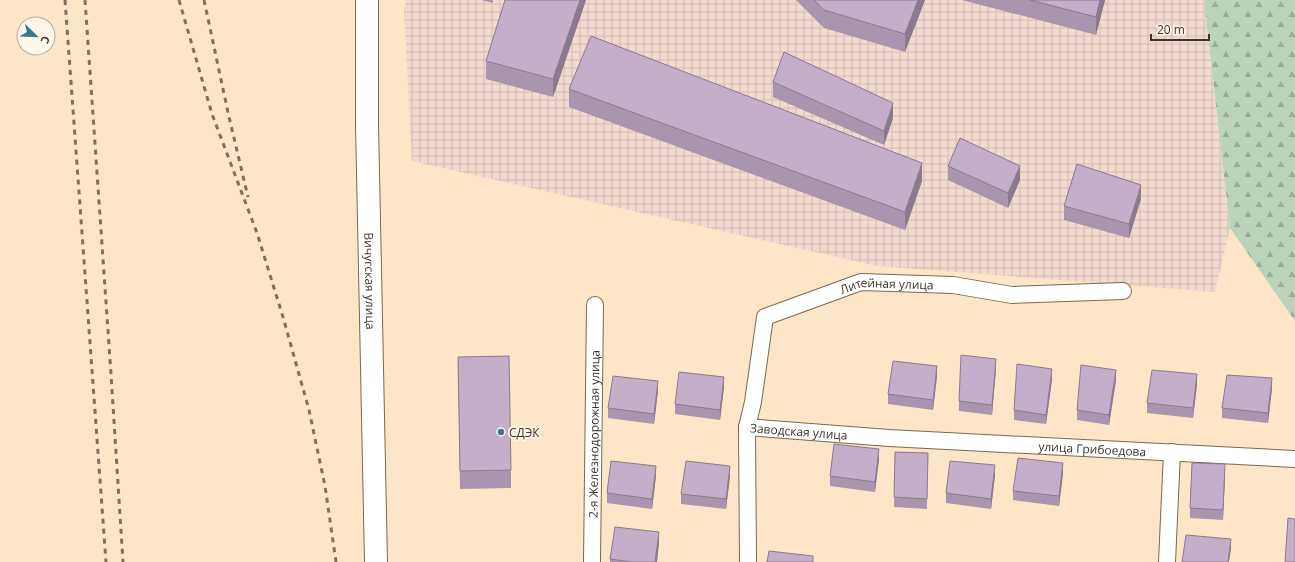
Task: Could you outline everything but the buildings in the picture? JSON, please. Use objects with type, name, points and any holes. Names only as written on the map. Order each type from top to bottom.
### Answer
[{"type":"main road","name":"Вичугская улица","points":[[367,0],[376,562]]},
{"type":"street","name":"Литейная улица","points":[[747,427],[753,402],[765,317],[861,282],[953,285],[1012,294],[1123,291]]},
{"type":"street","name":"2-я Железнодорожная улица","points":[[592,562],[595,305]]},
{"type":"street","name":"Заводская улица","points":[[748,562],[747,427],[889,438]]},
{"type":"street","name":"улица Грибоедова","points":[[889,438],[1295,459]]},
{"type":"street","points":[[1168,562],[1172,452]]},
{"type":"shaded area","points":[[406,0],[1204,0],[1230,228],[1215,292],[877,266],[412,161],[404,10]]},
{"type":"green space","points":[[1204,0],[1295,0],[1295,321],[1230,228]]},
{"type":"railway","points":[[65,0],[106,562]]},
{"type":"railway","points":[[85,0],[123,562]]},
{"type":"railway","points":[[179,0],[212,114],[257,233],[283,317],[309,410],[325,486],[336,562]]},
{"type":"railway","points":[[204,0],[248,197]]},
{"type":"place","name":"СДЭК","points":[[501,432]]}]
